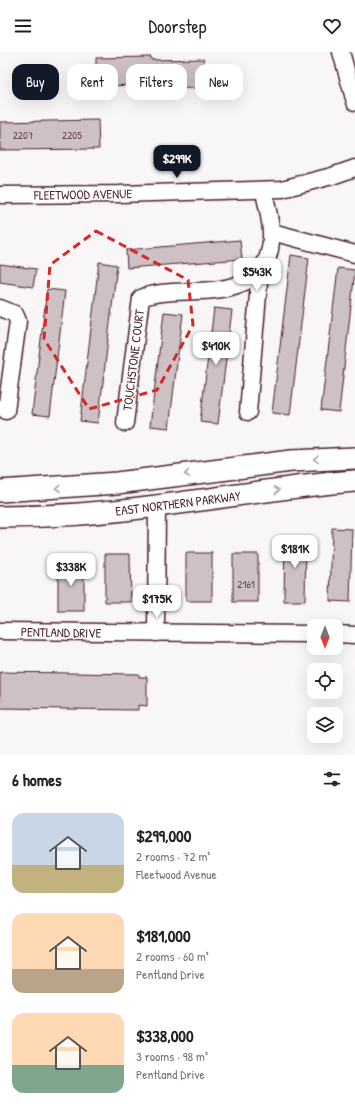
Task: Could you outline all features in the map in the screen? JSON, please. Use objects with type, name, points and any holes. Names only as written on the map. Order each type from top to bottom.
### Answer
[{"type":"main road","name":"EAST NORTHERN PARKWAY","points":[[0,491],[117,483],[291,461],[355,458]]},
{"type":"main road","name":"EAST NORTHERN PARKWAY","points":[[0,517],[64,515],[157,506],[301,486],[355,481]]},
{"type":"street","points":[[341,52],[355,102]]},
{"type":"street","name":"FLEETWOOD AVENUE","points":[[0,195],[264,191],[293,187],[355,168]]},
{"type":"street","points":[[248,412],[260,272],[269,250],[272,232],[264,191]]},
{"type":"street","points":[[272,232],[355,254]]},
{"type":"street","name":"TOUCHSTONE COURT","points":[[125,423],[140,298],[155,293],[225,289],[244,283],[260,272]]},
{"type":"street","points":[[0,308],[15,314],[18,321],[6,411]]},
{"type":"street","points":[[156,633],[157,506]]},
{"type":"street","name":"PENTLAND DRIVE","points":[[0,631],[307,634]]},
{"type":"street","points":[[343,634],[355,635]]},
{"type":"highlighted area","points":[[96,231],[188,280],[193,325],[157,390],[89,409],[44,339],[50,265]]},
{"type":"building","points":[[151,57],[151,60],[204,59],[204,64],[195,64],[195,88],[187,88],[187,64],[126,64],[126,85],[118,86],[118,64],[96,64],[96,58]]},
{"type":"building","points":[[98,120],[99,149],[0,150],[0,122]]},
{"type":"building","points":[[240,240],[242,259],[127,268],[126,250]]},
{"type":"building","points":[[291,255],[309,258],[290,415],[272,413]]},
{"type":"building","points":[[99,262],[117,265],[98,423],[80,421]]},
{"type":"building","points":[[0,264],[36,269],[33,287],[0,282]]},
{"type":"building","points":[[338,268],[355,270],[339,412],[321,410]]},
{"type":"building","points":[[47,289],[65,291],[50,416],[32,414]]},
{"type":"building","points":[[214,308],[232,310],[218,424],[200,422]]},
{"type":"building","points":[[164,312],[183,314],[169,428],[150,426]]},
{"type":"building","points":[[332,528],[352,529],[350,602],[330,601]]},
{"type":"building","points":[[285,537],[306,538],[305,601],[284,601]]},
{"type":"building","points":[[186,553],[212,553],[212,601],[186,601]]},
{"type":"building","points":[[105,554],[130,554],[131,602],[105,602]]},
{"type":"building","points":[[233,554],[258,554],[258,602],[233,602]]},
{"type":"building","points":[[58,563],[84,563],[84,611],[58,611]]},
{"type":"building","points":[[0,672],[139,674],[139,677],[147,677],[147,706],[138,705],[138,710],[0,708]]}]
